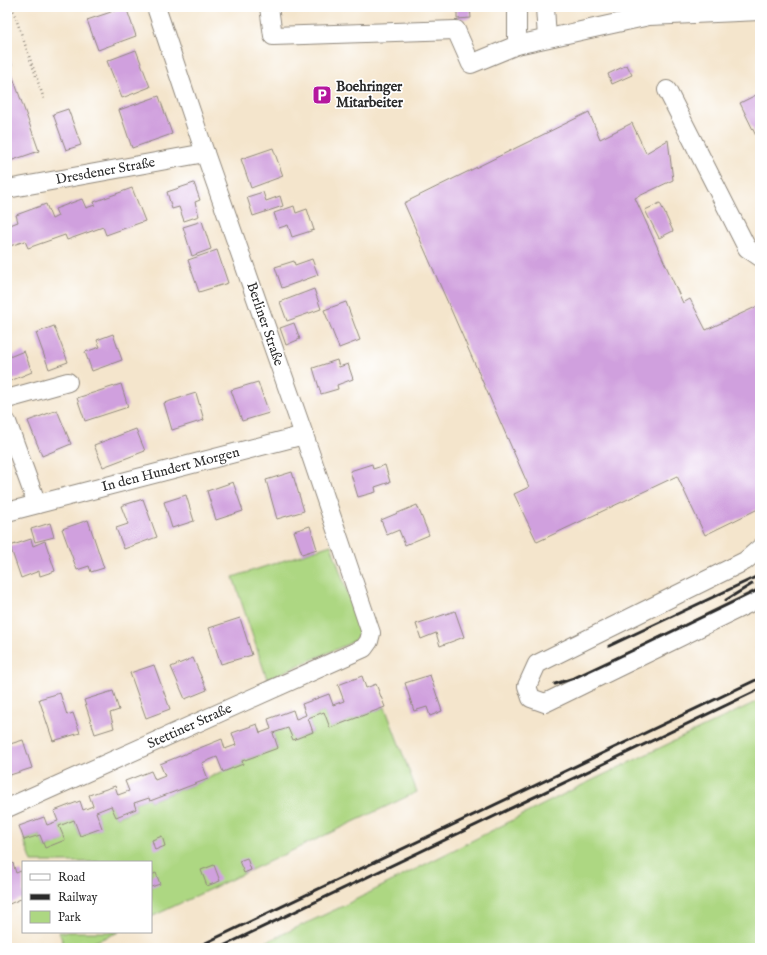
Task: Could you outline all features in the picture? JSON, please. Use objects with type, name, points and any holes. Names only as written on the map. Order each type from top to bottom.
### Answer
[{"type":"street","name":"Berliner Straße","points":[[156,7],[371,633],[369,641]]},
{"type":"street","points":[[269,7],[273,36],[456,30],[471,64],[517,45],[650,16],[760,11]]},
{"type":"street","points":[[517,7],[517,45]]},
{"type":"street","points":[[545,7],[546,38]]},
{"type":"street","points":[[667,90],[746,248],[760,257]]},
{"type":"street","name":"Dresdener Straße","points":[[7,189],[205,153]]},
{"type":"street","points":[[7,399],[68,382]]},
{"type":"street","points":[[7,422],[37,504]]},
{"type":"street","name":"In den Hundert Morgen","points":[[7,512],[304,435]]},
{"type":"street","points":[[760,548],[745,561],[537,664],[527,686],[531,698],[545,703],[760,598]]},
{"type":"street","name":"Stettiner Straße","points":[[7,808],[364,648],[369,641]]},
{"type":"path","points":[[12,7],[44,99]]},
{"type":"green space","points":[[331,545],[358,623],[358,636],[348,644],[267,679],[233,577]]},
{"type":"green space","points":[[760,700],[760,944],[748,948],[253,948],[341,907],[576,788]]},
{"type":"green space","points":[[385,707],[417,792],[152,917],[152,861],[32,861],[24,840],[40,835],[45,848],[64,840],[59,826],[74,820],[80,836],[101,828],[96,812],[111,806],[116,817],[136,810],[134,803],[149,798],[150,801],[243,764],[242,761],[278,748],[273,733],[288,728],[293,740],[313,732],[308,718],[324,712],[330,728]]},
{"type":"green space","points":[[59,933],[116,933],[79,948],[65,948]]},
{"type":"building","points":[[126,7],[136,36],[98,50],[87,20]]},
{"type":"building","points":[[457,7],[470,7],[471,18],[457,19]]},
{"type":"building","points":[[136,50],[150,87],[122,98],[107,61]]},
{"type":"building","points":[[7,51],[12,65],[9,66],[39,151],[10,161],[7,153]]},
{"type":"building","points":[[627,65],[632,75],[612,84],[608,74]]},
{"type":"building","points":[[760,93],[760,144],[740,103]]},
{"type":"building","points":[[159,96],[172,134],[132,148],[119,110]]},
{"type":"building","points":[[68,109],[81,145],[66,150],[53,114]]},
{"type":"building","points":[[589,112],[600,139],[632,123],[646,153],[668,140],[673,180],[635,198],[683,303],[690,299],[706,330],[760,305],[760,508],[705,535],[677,476],[537,542],[514,494],[529,487],[404,203]]},
{"type":"building","points":[[273,148],[283,176],[251,188],[241,159]]},
{"type":"building","points":[[194,183],[200,200],[195,202],[199,216],[184,221],[179,207],[172,209],[167,192]]},
{"type":"building","points":[[132,188],[145,221],[106,235],[103,227],[67,240],[65,235],[28,248],[25,241],[7,247],[7,219],[10,225],[18,222],[16,215],[46,204],[52,219],[58,216],[55,209],[82,199],[86,208],[95,205],[94,202]]},
{"type":"building","points":[[263,192],[266,201],[280,196],[283,206],[253,216],[247,197]]},
{"type":"building","points":[[660,203],[673,231],[659,238],[645,210]]},
{"type":"building","points":[[294,206],[296,213],[307,209],[314,230],[292,237],[288,225],[279,228],[274,213]]},
{"type":"building","points":[[202,221],[211,249],[192,256],[183,227]]},
{"type":"building","points":[[217,250],[228,283],[199,292],[188,260]]},
{"type":"building","points":[[312,259],[318,275],[282,288],[275,267],[294,261],[295,265]]},
{"type":"building","points":[[314,289],[321,309],[287,321],[280,302]]},
{"type":"building","points":[[346,302],[360,340],[339,348],[324,310]]},
{"type":"building","points":[[294,323],[300,339],[286,345],[280,328]]},
{"type":"building","points":[[54,326],[68,362],[49,369],[36,333]]},
{"type":"building","points":[[113,334],[122,360],[92,371],[85,352],[100,347],[97,340]]},
{"type":"building","points":[[24,351],[32,372],[10,381],[7,374],[7,358]]},
{"type":"building","points":[[337,360],[339,367],[348,364],[353,379],[337,385],[338,389],[321,394],[313,368]]},
{"type":"building","points":[[258,382],[269,413],[242,421],[231,390]]},
{"type":"building","points":[[121,384],[128,407],[85,421],[77,398]]},
{"type":"building","points":[[196,393],[204,420],[172,430],[164,403]]},
{"type":"building","points":[[57,410],[71,444],[42,456],[28,421]]},
{"type":"building","points":[[136,429],[145,451],[103,467],[94,445]]},
{"type":"building","points":[[372,464],[373,469],[385,465],[390,482],[375,487],[376,492],[358,497],[350,471]]},
{"type":"building","points":[[292,472],[304,511],[277,519],[266,480]]},
{"type":"building","points":[[233,482],[243,511],[216,520],[207,491]]},
{"type":"building","points":[[186,495],[194,521],[172,528],[164,502]]},
{"type":"building","points":[[143,499],[157,537],[124,549],[116,528],[128,524],[121,506]]},
{"type":"building","points":[[417,505],[429,535],[405,545],[399,530],[387,535],[381,520]]},
{"type":"building","points":[[88,520],[104,568],[91,572],[89,566],[77,570],[62,529]]},
{"type":"building","points":[[50,523],[54,537],[35,542],[31,529]]},
{"type":"building","points":[[310,526],[317,549],[302,554],[294,531]]},
{"type":"building","points":[[31,539],[33,546],[45,541],[55,571],[40,576],[39,571],[21,578],[10,546]]},
{"type":"building","points":[[455,611],[464,637],[440,646],[436,633],[421,639],[416,624]]},
{"type":"building","points":[[240,618],[252,655],[221,664],[209,628]]},
{"type":"building","points":[[193,658],[207,690],[185,699],[171,667]]},
{"type":"building","points":[[154,665],[170,709],[146,718],[130,673]]},
{"type":"building","points":[[430,675],[442,711],[430,716],[427,707],[414,711],[405,683]]},
{"type":"building","points":[[362,676],[366,688],[376,684],[385,707],[330,728],[324,712],[308,718],[313,732],[293,740],[288,728],[273,733],[278,748],[242,761],[243,764],[223,772],[217,757],[202,763],[208,779],[150,801],[149,798],[134,803],[136,809],[116,817],[111,806],[96,812],[102,828],[80,836],[74,820],[59,826],[65,840],[45,848],[40,835],[24,840],[19,826],[44,817],[47,825],[58,821],[54,811],[80,801],[83,810],[93,806],[89,795],[115,786],[118,795],[129,791],[125,781],[151,771],[155,780],[165,776],[160,764],[222,739],[225,749],[236,745],[232,733],[257,724],[260,733],[271,729],[268,719],[293,710],[296,719],[306,715],[302,704],[329,694],[333,705],[344,701],[338,685]]},
{"type":"building","points":[[113,691],[119,710],[110,713],[114,728],[95,734],[84,700]]},
{"type":"building","points":[[60,693],[67,715],[73,713],[80,733],[53,741],[39,699]]},
{"type":"building","points":[[23,740],[32,768],[7,776],[7,745]]},
{"type":"building","points":[[162,836],[165,846],[155,850],[152,840]]},
{"type":"building","points":[[247,858],[251,870],[244,873],[239,861]]},
{"type":"building","points":[[13,863],[16,873],[21,871],[22,873],[22,898],[7,905],[7,866]]},
{"type":"building","points":[[214,865],[220,881],[207,886],[201,870]]},
{"type":"building","points":[[156,873],[160,884],[152,887],[152,875]]},
{"type":"railway","points":[[609,646],[760,575]]},
{"type":"railway","points":[[726,600],[752,584]]},
{"type":"railway","points":[[555,684],[574,678],[760,589]]},
{"type":"railway","points":[[195,948],[760,678]]},
{"type":"railway","points":[[219,948],[760,689]]},
{"type":"place","name":"Boehringer Mitarbeiter","points":[[322,95]]}]
